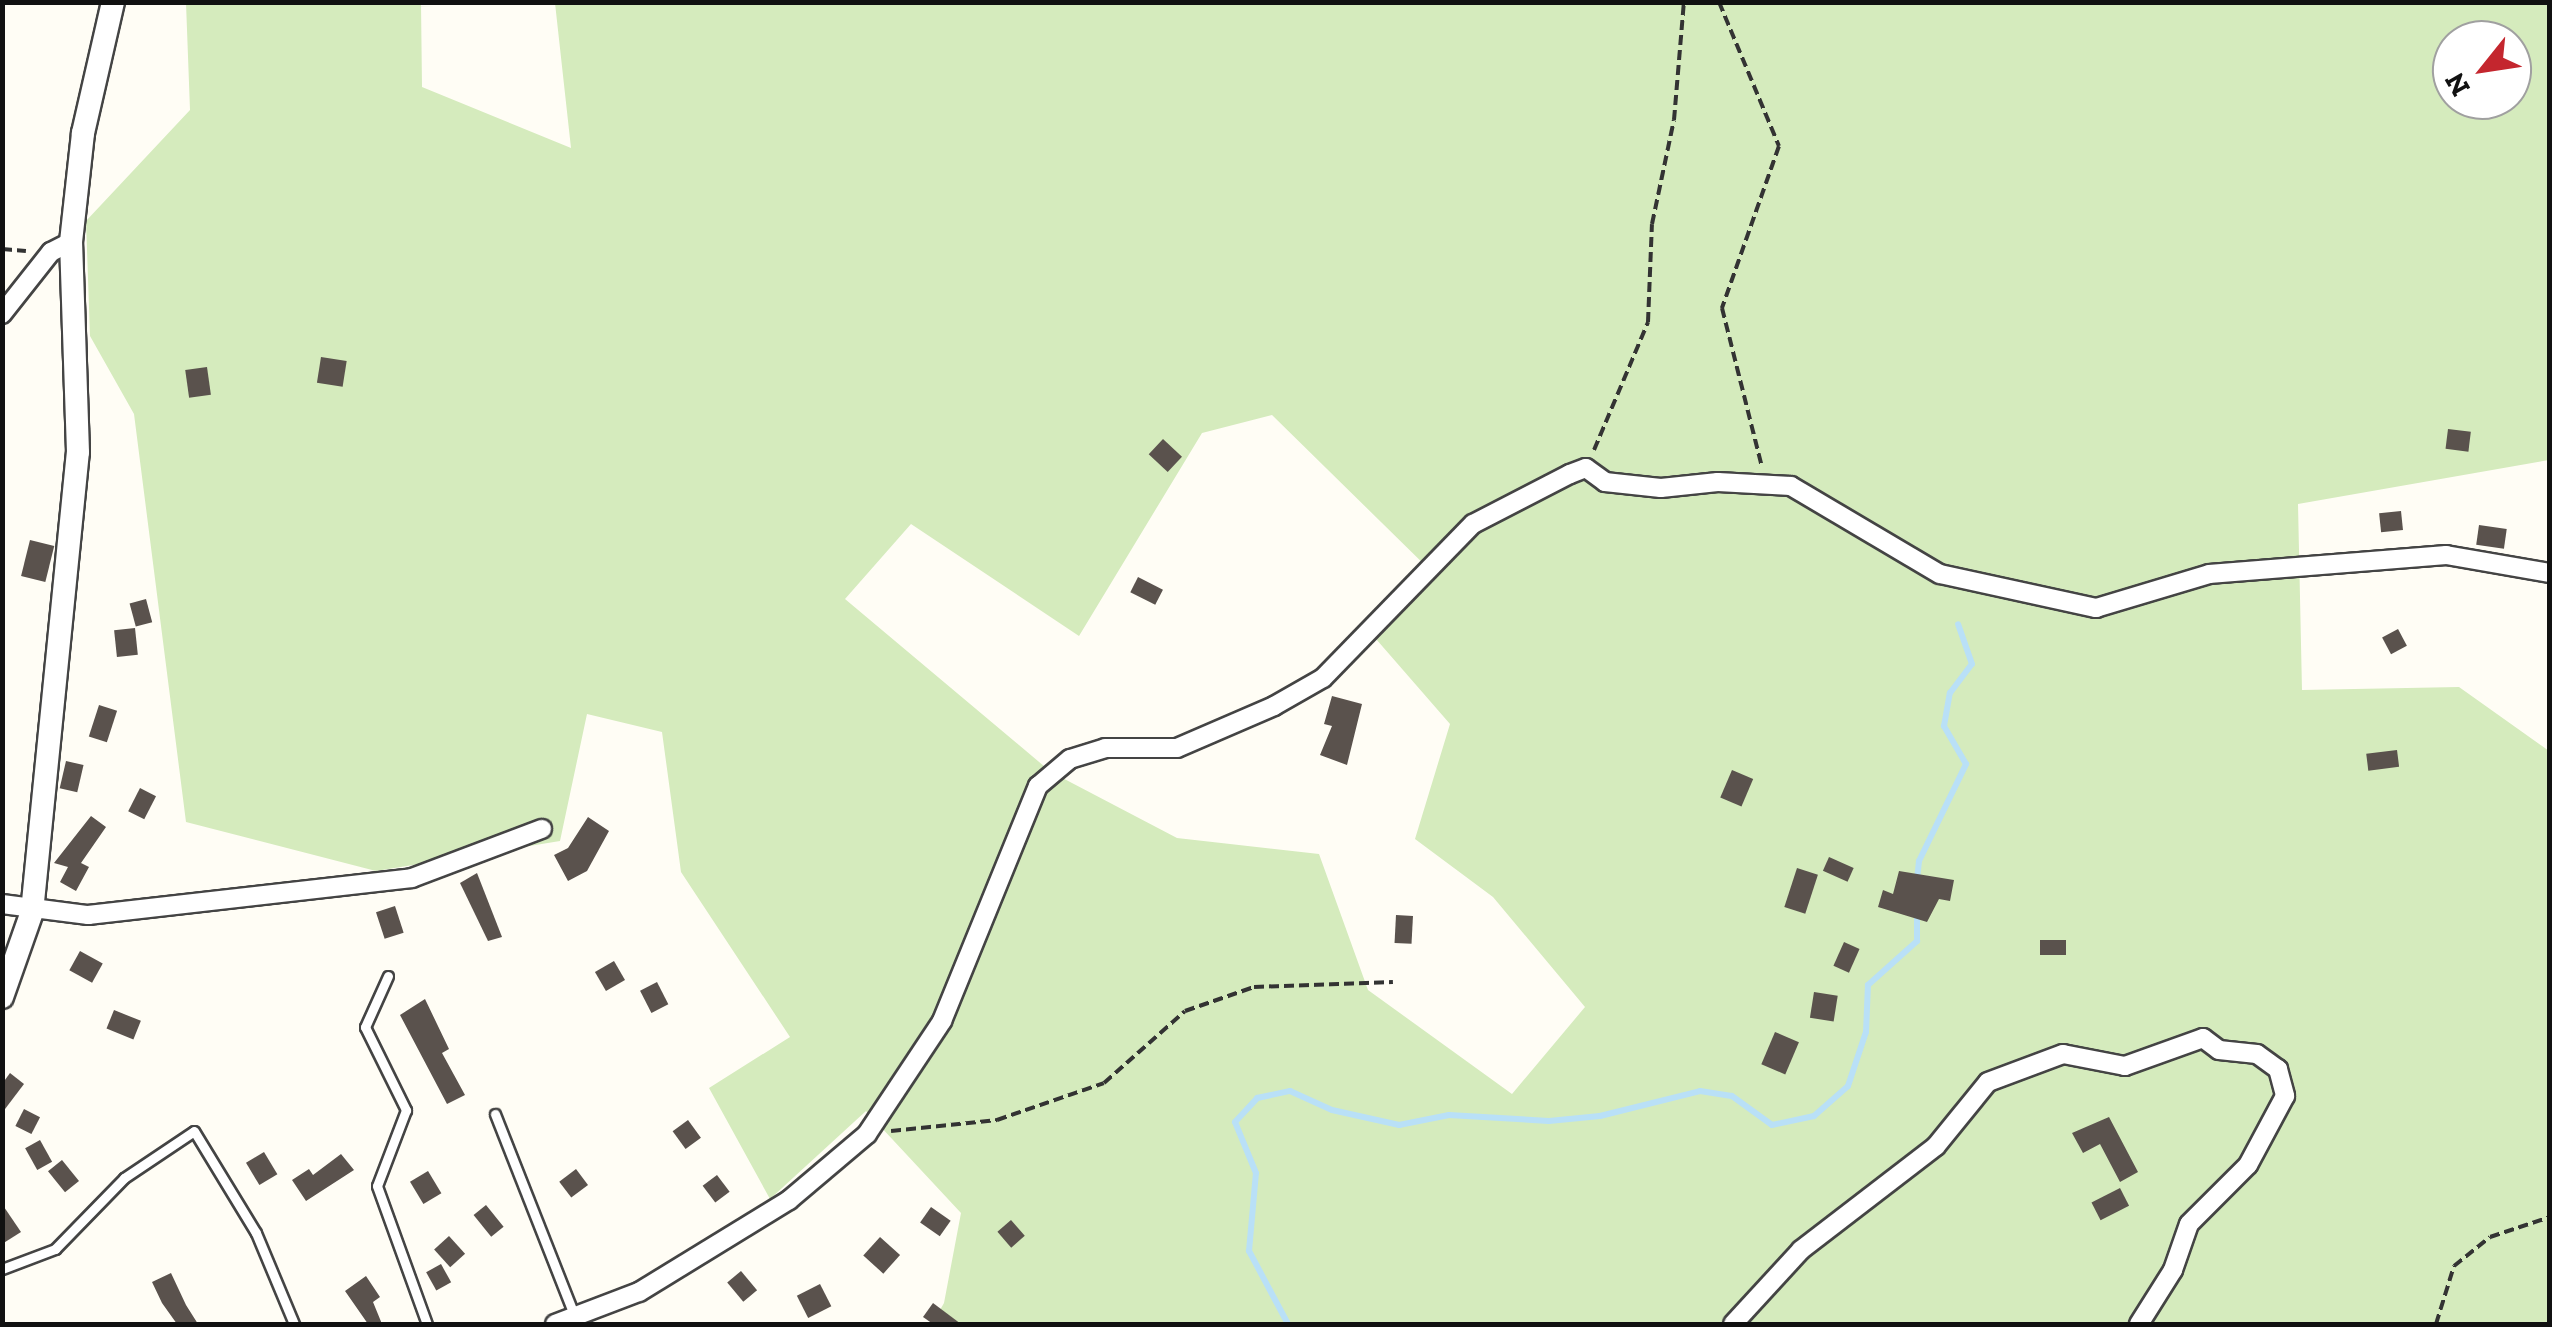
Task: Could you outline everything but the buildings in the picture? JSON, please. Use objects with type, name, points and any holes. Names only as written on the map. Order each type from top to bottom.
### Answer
[{"type":"street","points":[[2,997],[32,912],[78,452],[71,242],[83,132],[113,2]]},
{"type":"street","points":[[2,314],[51,252],[71,242]]},
{"type":"street","points":[[555,1324],[589,1318],[639,1292],[789,1200],[867,1134],[942,1021],[1038,786],[1070,759],[1087,754],[1177,748],[1227,731],[1323,678],[1473,524],[1586,468],[1604,482],[1661,488],[1790,486],[1940,574],[2096,608],[2209,574],[2407,558],[2446,555],[2550,572]]},
{"type":"street","points":[[2,904],[32,912],[88,914],[412,878],[542,829]]},
{"type":"street","points":[[1733,1324],[1801,1250],[1936,1146],[1988,1082],[2063,1054],[2125,1066],[2203,1038],[2219,1050],[2257,1054],[2278,1069],[2285,1096],[2248,1165],[2189,1224],[2173,1270],[2139,1324]]},
{"type":"lane","points":[[388,976],[365,1027],[406,1110],[376,1186],[428,1324]]},
{"type":"lane","points":[[494,1114],[589,1318]]},
{"type":"lane","points":[[2,1269],[55,1249],[124,1178],[194,1130],[256,1233],[294,1324]]},
{"type":"path","points":[[1586,468],[1648,322],[1652,224],[1674,120],[1684,2]]},
{"type":"path","points":[[1720,2],[1780,146],[1722,308],[1766,486]]},
{"type":"path","points":[[867,1134],[996,1120],[1104,1084],[1185,1011],[1254,986],[1393,982]]},
{"type":"path","points":[[2436,1324],[2454,1266],[2490,1237],[2550,1218]]},
{"type":"green space","points":[[186,3],[421,3],[422,87],[571,148],[555,3],[2549,3],[2549,460],[2298,504],[2302,690],[2459,687],[2549,751],[2549,1324],[932,1324],[944,1303],[961,1213],[866,1111],[770,1199],[709,1088],[790,1037],[681,872],[662,732],[587,714],[560,841],[376,871],[186,822],[134,414],[90,336],[86,221],[190,110]],"holes":[[[1272,415],[1436,576],[1376,639],[1450,724],[1415,839],[1493,897],[1585,1007],[1512,1094],[1368,990],[1319,854],[1177,838],[1051,772],[845,599],[911,524],[1079,636],[1202,433]]]},
{"type":"waterway","points":[[1917,880],[1919,861],[1966,764],[1944,726],[1950,693],[1972,664],[1958,624]]},
{"type":"waterway","points":[[1288,1324],[1249,1251],[1256,1173],[1235,1122],[1257,1098],[1290,1091],[1332,1110],[1399,1125],[1449,1115],[1549,1121],[1600,1116],[1700,1091],[1732,1096],[1772,1125],[1814,1116],[1848,1086],[1866,1032],[1868,985],[1917,941],[1917,913]]}]
